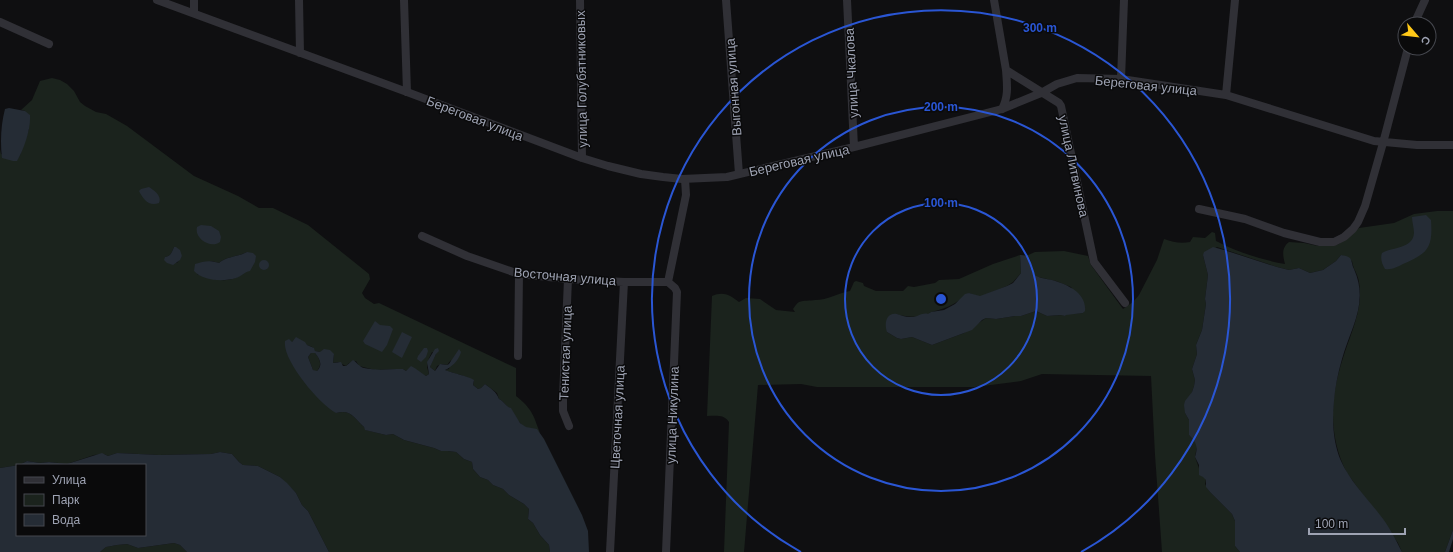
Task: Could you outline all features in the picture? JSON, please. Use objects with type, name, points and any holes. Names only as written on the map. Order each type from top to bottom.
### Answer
[{"type":"street","name":"Береговая улица","points":[[157,0],[582,158],[640,174],[685,179],[721,178],[854,147],[1002,109],[1041,93],[1057,84],[1077,78],[1120,80],[1226,95],[1383,143],[1417,145],[1453,144]]},
{"type":"street","points":[[194,0],[194,13]]},
{"type":"street","points":[[299,0],[300,53]]},
{"type":"street","points":[[404,0],[407,92]]},
{"type":"street","name":"улица Голубятниковых","points":[[580,0],[582,158]]},
{"type":"street","name":"Выгонная улица","points":[[726,0],[739,174]]},
{"type":"street","name":"улица Чкалова","points":[[847,0],[854,147]]},
{"type":"street","points":[[994,0],[1008,89],[1006,102],[1002,109]]},
{"type":"street","points":[[1120,80],[1124,0]]},
{"type":"street","points":[[1226,95],[1235,0]]},
{"type":"street","points":[[1418,16],[1425,0]]},
{"type":"street","points":[[0,22],[49,44]]},
{"type":"street","points":[[1199,209],[1245,219],[1295,236],[1320,242],[1334,242],[1344,237],[1353,229],[1362,214],[1383,143],[1406,56]]},
{"type":"street","name":"улица Литвинова","points":[[1006,70],[1059,103],[1062,109],[1094,262],[1125,303]]},
{"type":"street","points":[[668,282],[686,195],[685,179]]},
{"type":"street","name":"Восточная улица","points":[[422,236],[467,256],[519,274],[568,279],[624,282],[668,282]]},
{"type":"street","points":[[518,356],[519,274]]},
{"type":"street","name":"Тенистая улица","points":[[568,279],[563,398],[564,412],[569,426]]},
{"type":"street","name":"Цветочная улица","points":[[610,552],[624,282]]},
{"type":"street","name":"улица Никулина","points":[[666,552],[677,292],[668,282]]},
{"type":"green space","points":[[52,78],[60,80],[74,91],[80,102],[85,106],[96,112],[106,114],[127,126],[194,176],[238,196],[259,208],[273,208],[308,225],[369,274],[370,279],[362,293],[365,298],[374,304],[379,303],[516,368],[516,396],[531,412],[540,433],[539,431],[525,427],[518,420],[511,409],[499,399],[497,393],[485,384],[478,389],[473,385],[474,381],[471,379],[445,370],[449,369],[451,360],[447,365],[442,364],[437,366],[435,371],[430,367],[436,354],[432,352],[427,367],[429,374],[426,376],[410,368],[406,371],[403,369],[375,370],[359,366],[356,361],[349,363],[346,366],[338,362],[333,363],[334,355],[315,351],[312,347],[294,340],[292,342],[336,413],[349,413],[366,430],[386,435],[393,434],[404,440],[441,451],[456,452],[464,459],[472,462],[473,469],[480,477],[503,489],[529,509],[528,519],[533,523],[540,535],[549,545],[550,552],[329,552],[308,511],[302,505],[296,493],[280,477],[258,466],[243,465],[232,454],[220,452],[211,454],[159,455],[117,453],[108,456],[104,454],[94,455],[67,464],[27,461],[21,464],[16,464],[16,465],[0,468],[0,149],[1,154],[17,160],[29,129],[25,111],[21,110],[32,100],[40,81]],"holes":[[[174,247],[182,256],[177,263],[165,257],[170,255]],[[247,252],[245,272],[233,279],[228,280],[210,278],[197,274],[211,261],[219,263],[225,259]]]},
{"type":"green space","points":[[1437,211],[1453,211],[1453,530],[1445,552],[1402,552],[1398,543],[1347,473],[1341,459],[1334,431],[1333,416],[1335,387],[1355,321],[1360,299],[1359,281],[1352,261],[1341,255],[1336,261],[1323,270],[1310,273],[1299,268],[1289,270],[1277,267],[1217,247],[1203,255],[1208,275],[1205,299],[1206,304],[1202,330],[1196,345],[1197,354],[1192,369],[1195,380],[1194,386],[1185,413],[1189,420],[1189,435],[1195,441],[1197,446],[1195,457],[1200,471],[1206,480],[1205,484],[1210,492],[1232,514],[1235,521],[1235,546],[1240,552],[1162,552],[1151,376],[1042,374],[1021,381],[975,387],[817,387],[801,384],[758,385],[744,552],[724,552],[729,422],[727,419],[722,417],[707,416],[712,296],[726,294],[739,302],[746,298],[760,299],[776,310],[795,312],[793,309],[799,302],[820,300],[850,291],[854,282],[856,281],[863,283],[864,286],[876,291],[903,291],[908,286],[914,287],[935,283],[939,280],[959,279],[993,264],[1020,255],[1021,273],[1007,286],[980,297],[969,293],[952,305],[931,312],[927,315],[911,317],[896,314],[887,332],[897,338],[901,339],[912,337],[932,345],[964,333],[986,318],[996,319],[1021,316],[1036,311],[1047,316],[1065,316],[1066,314],[1083,313],[1084,311],[1071,287],[1056,281],[1038,277],[1033,274],[1030,259],[1026,256],[1035,252],[1064,251],[1088,256],[1091,265],[1123,309],[1133,302],[1139,295],[1157,260],[1164,239],[1186,243],[1190,242],[1193,237],[1205,238],[1212,232],[1215,233],[1216,241],[1232,249],[1259,258],[1285,264],[1283,255],[1284,249],[1286,244],[1289,242],[1318,246],[1332,246],[1339,244],[1359,228],[1394,223],[1414,214]]},
{"type":"green space","points":[[311,353],[315,353],[320,362],[320,367],[316,372],[313,370],[308,357]]},
{"type":"green space","points":[[174,543],[180,545],[187,552],[100,552],[106,547],[117,545],[127,544],[138,548]]},
{"type":"water","points":[[9,108],[25,111],[30,115],[26,139],[17,161],[2,158],[1,139],[3,121],[5,109]]},
{"type":"water","points":[[149,187],[159,196],[159,203],[152,204],[147,202],[139,191]]},
{"type":"water","points":[[1426,215],[1431,220],[1431,237],[1427,248],[1423,253],[1411,260],[1394,268],[1385,269],[1381,257],[1382,253],[1401,247],[1410,242],[1414,233],[1412,217]]},
{"type":"water","points":[[201,225],[211,226],[219,231],[221,237],[220,242],[212,244],[204,242],[198,235],[197,231],[197,227]]},
{"type":"water","points":[[174,247],[180,250],[182,256],[180,260],[173,265],[164,260],[165,257],[171,254]]},
{"type":"water","points":[[1213,247],[1277,267],[1289,270],[1299,268],[1310,273],[1323,270],[1336,261],[1341,255],[1351,259],[1360,293],[1357,315],[1342,359],[1334,396],[1333,417],[1335,439],[1338,454],[1345,468],[1380,515],[1402,552],[1240,552],[1235,546],[1235,521],[1232,514],[1210,492],[1206,487],[1206,480],[1199,475],[1199,465],[1195,457],[1196,445],[1194,440],[1189,435],[1189,420],[1185,413],[1184,405],[1194,386],[1195,380],[1192,369],[1197,354],[1196,345],[1202,330],[1206,304],[1205,299],[1208,275],[1203,255],[1204,252]]},
{"type":"water","points":[[247,252],[253,253],[256,256],[255,262],[250,271],[236,278],[226,280],[208,279],[194,271],[195,264],[207,261],[219,263],[225,259]]},
{"type":"water","points":[[1020,255],[1027,257],[1031,269],[1035,275],[1064,284],[1075,290],[1083,299],[1085,311],[1083,313],[1065,316],[1047,316],[1036,311],[1021,316],[996,319],[986,318],[972,330],[932,345],[912,337],[901,339],[897,338],[887,332],[886,322],[890,315],[897,314],[906,317],[913,317],[944,310],[955,304],[965,294],[969,293],[980,296],[1013,283],[1021,273]]},
{"type":"water","points":[[262,260],[266,260],[268,261],[268,269],[262,270],[259,267],[259,263]]},
{"type":"water","points":[[375,321],[380,325],[390,326],[393,329],[387,345],[382,352],[365,344],[363,341]]},
{"type":"water","points":[[402,332],[412,337],[402,358],[392,352]]},
{"type":"water","points":[[296,337],[314,348],[315,351],[320,352],[324,349],[330,350],[334,354],[333,363],[341,362],[343,366],[346,366],[353,360],[362,367],[383,370],[403,369],[406,371],[411,366],[426,376],[429,374],[427,362],[435,349],[438,348],[439,351],[430,367],[435,371],[440,364],[449,364],[459,349],[461,352],[457,360],[453,365],[445,370],[474,380],[473,385],[478,389],[485,384],[495,392],[499,399],[511,408],[520,423],[526,427],[537,429],[544,439],[582,515],[588,531],[589,552],[550,552],[549,545],[540,535],[533,523],[528,519],[529,509],[503,489],[480,477],[473,469],[472,462],[464,459],[456,452],[441,451],[404,440],[393,434],[386,435],[365,430],[364,427],[349,413],[336,413],[320,401],[295,370],[289,359],[285,341],[289,339],[292,342]],"holes":[[[311,353],[315,353],[320,362],[320,366],[317,371],[313,370],[308,357]]]},
{"type":"water","points":[[424,348],[427,348],[428,351],[426,357],[421,362],[417,359]]},
{"type":"water","points":[[220,452],[232,454],[243,465],[258,466],[280,477],[296,493],[302,505],[308,511],[329,552],[187,552],[180,545],[174,543],[138,548],[127,544],[117,545],[106,547],[100,552],[0,552],[0,468],[16,465],[16,536],[146,536],[146,464],[67,464],[102,453],[108,456],[117,453],[159,455],[211,454]]},
{"type":"water","points":[[27,461],[40,463],[49,462],[67,464],[21,464]]},
{"type":"water","points":[[1453,530],[1453,539],[1449,552],[1445,552]]}]
